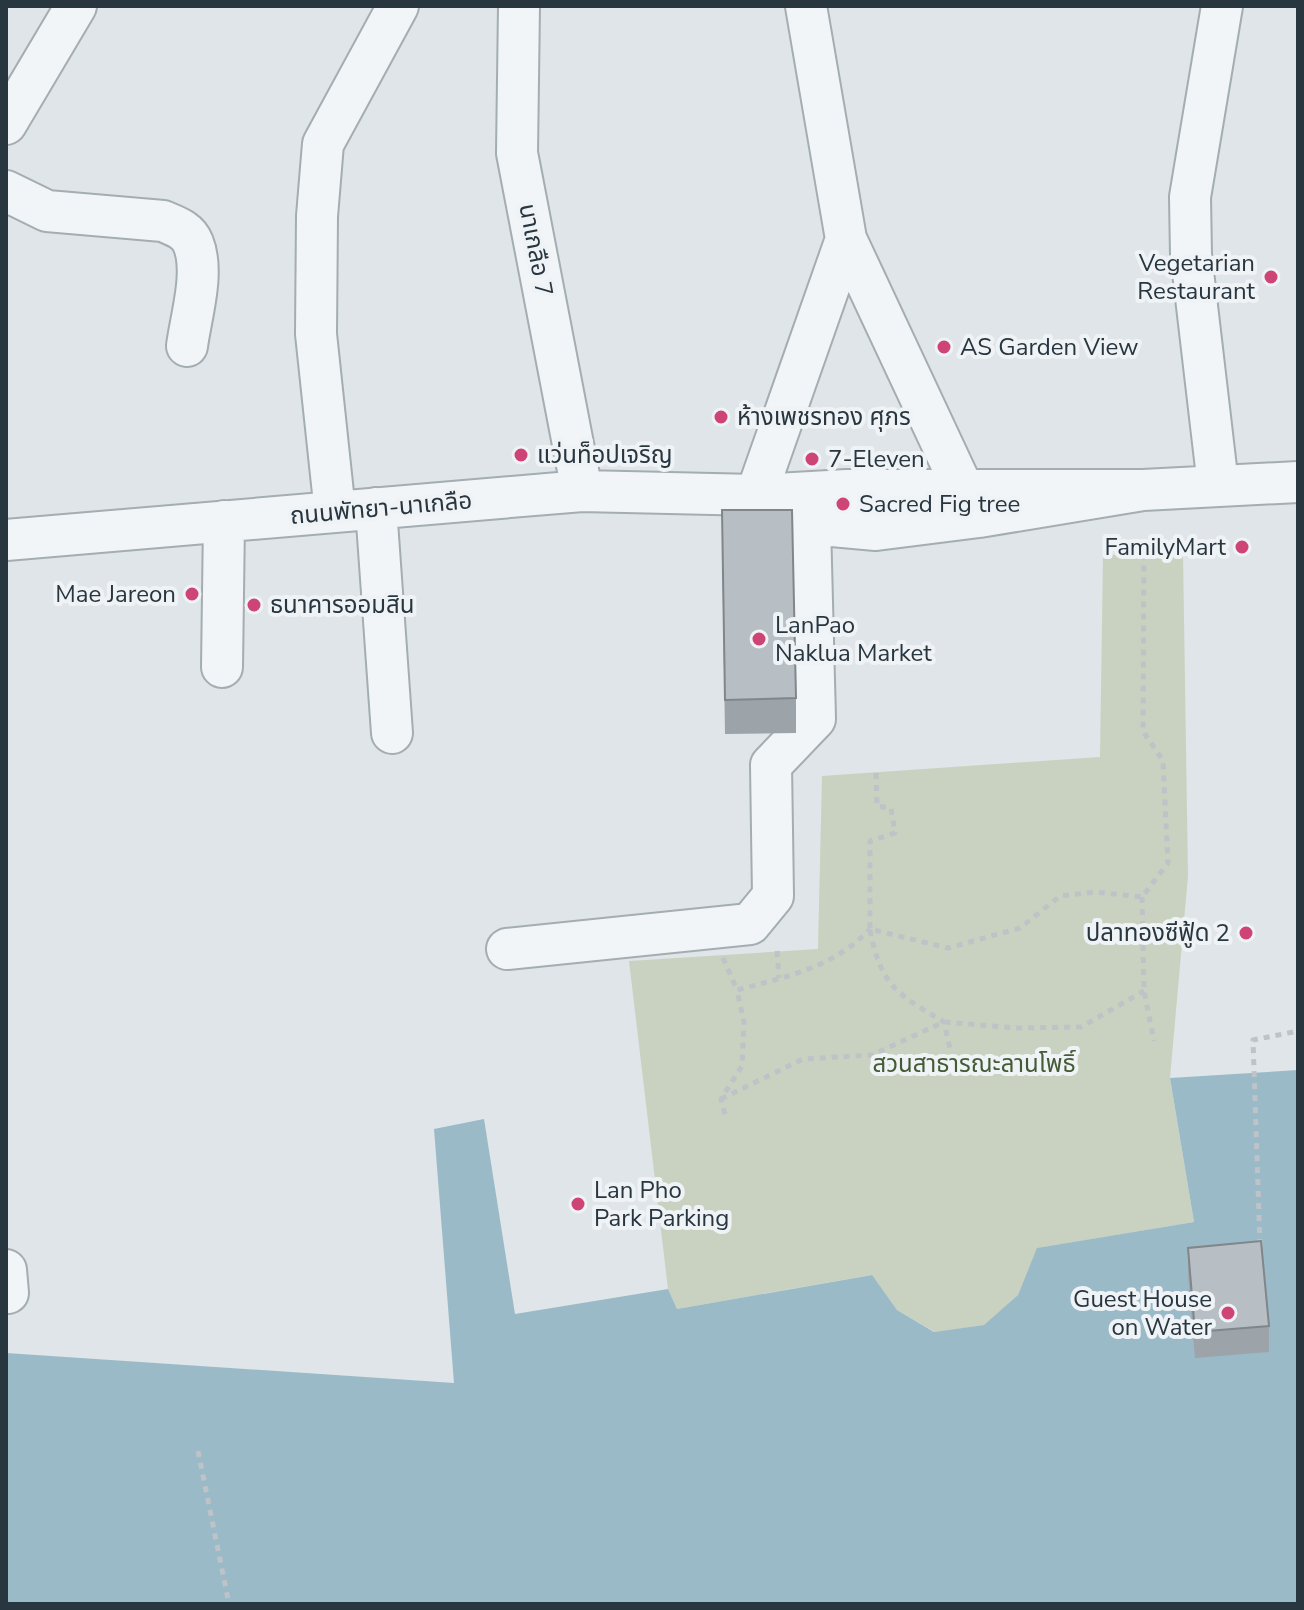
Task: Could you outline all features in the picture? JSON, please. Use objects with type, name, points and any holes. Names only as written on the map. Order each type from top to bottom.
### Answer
[{"type":"street","points":[[6,124],[76,6]]},
{"type":"street","points":[[335,512],[316,334],[317,216],[323,144],[398,6]]},
{"type":"street","name":"นาเกลือ 7","points":[[519,6],[517,153],[582,491]]},
{"type":"street","points":[[806,6],[846,239],[963,489]]},
{"type":"street","points":[[1218,485],[1191,255],[1190,197],[1222,6]]},
{"type":"street","points":[[6,191],[47,211],[163,221],[181,228],[193,243],[196,270],[187,346]]},
{"type":"street","points":[[846,239],[756,495],[810,524],[876,530],[979,517],[1143,490],[1298,482]]},
{"type":"street","name":"ถนนพัทยา-นาเกลือ","points":[[6,540],[582,491],[756,495],[963,489],[1143,490]]},
{"type":"street","points":[[376,508],[392,733]]},
{"type":"street","points":[[222,667],[224,521]]},
{"type":"street","points":[[507,949],[750,924],[773,896],[771,765],[815,719],[810,524]]},
{"type":"path","points":[[1144,542],[1143,731],[1163,761],[1168,863],[1142,897],[1144,991],[1154,1041]]},
{"type":"path","points":[[876,773],[877,806],[891,808],[895,833],[870,841],[870,929],[877,967],[905,999],[944,1022],[1015,1028],[1081,1027],[1144,991]]},
{"type":"path","points":[[870,929],[948,948],[1020,928],[1060,896],[1095,892],[1142,897]]},
{"type":"path","points":[[737,990],[779,978],[849,951],[870,929]]},
{"type":"path","points":[[777,951],[779,978]]},
{"type":"path","points":[[722,955],[737,990],[744,1022],[742,1066],[721,1099],[725,1114]]},
{"type":"path","points":[[944,1022],[950,1049]]},
{"type":"path","points":[[721,1099],[803,1059],[872,1055],[944,1022]]},
{"type":"path","points":[[1260,1253],[1253,1040],[1298,1031]]},
{"type":"path","points":[[198,1451],[229,1604]]},
{"type":"green space","name":"สวนสาธารณะลานโพธิ์","points":[[1183,554],[1188,876],[1170,1078],[1194,1222],[1038,1248],[1018,1295],[985,1325],[935,1332],[897,1310],[871,1275],[677,1309],[668,1289],[629,961],[818,949],[822,776],[1100,757],[1103,555]]},
{"type":"water","points":[[1298,1070],[1298,1604],[6,1604],[6,1353],[454,1383],[434,1129],[484,1119],[515,1314],[668,1289],[677,1309],[872,1275],[897,1310],[934,1332],[984,1325],[1018,1295],[1037,1248],[1194,1222],[1170,1078]]},
{"type":"building","name":"LanPao Naklua Market","points":[[722,510],[792,510],[796,698],[725,700]]},
{"type":"building","name":"Guest House on Water","points":[[1261,1241],[1269,1326],[1195,1332],[1188,1248]]},
{"type":"place","name":"Vegetarian Restaurant","points":[[1271,277]]},
{"type":"place","name":"AS Garden View","points":[[944,347]]},
{"type":"place","name":"ห้างเพชรทอง ศุภร","points":[[721,417]]},
{"type":"place","name":"แว่นท็อปเจริญ","points":[[521,455]]},
{"type":"place","name":"7-Eleven","points":[[812,459]]},
{"type":"place","name":"Sacred Fig tree","points":[[843,504]]},
{"type":"place","name":"FamilyMart","points":[[1242,547]]},
{"type":"place","name":"Mae Jareon","points":[[192,594]]},
{"type":"place","name":"ธนาคารออมสิน","points":[[254,605]]},
{"type":"place","name":"LanPao Naklua Market","points":[[759,639]]},
{"type":"place","name":"ปลาทองซีฟู้ด 2","points":[[1246,933]]},
{"type":"place","name":"Lan Pho Park Parking","points":[[578,1204]]},
{"type":"place","name":"Guest House on Water","points":[[1228,1313]]}]
